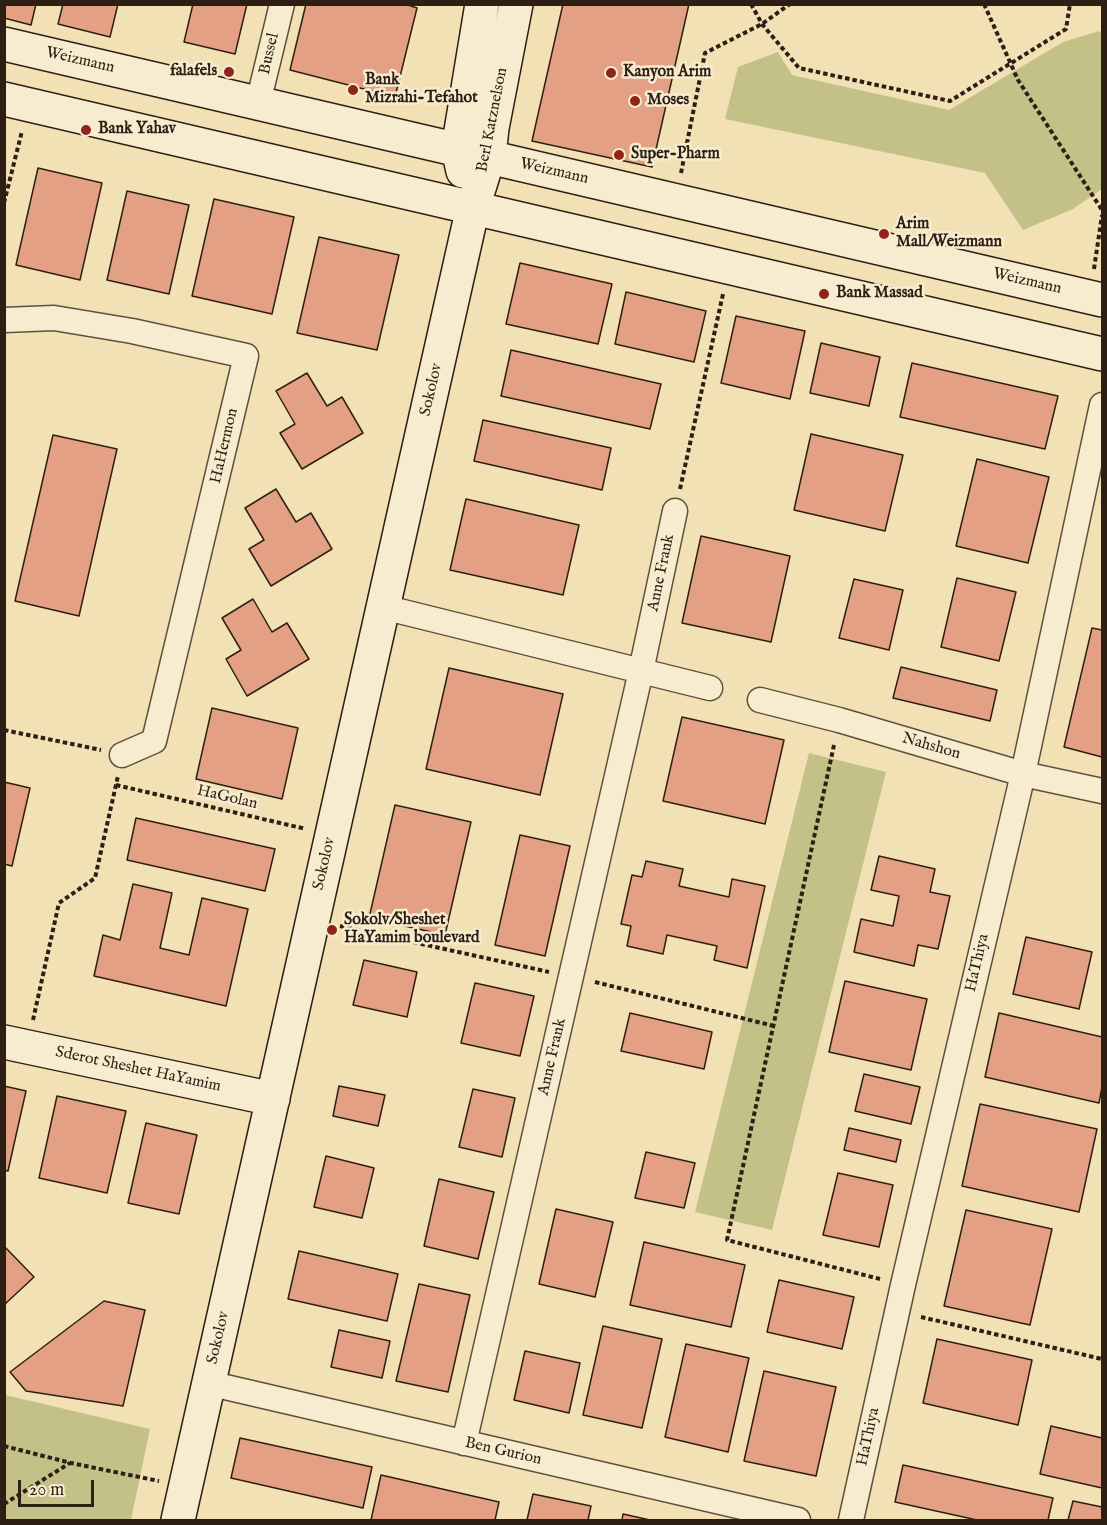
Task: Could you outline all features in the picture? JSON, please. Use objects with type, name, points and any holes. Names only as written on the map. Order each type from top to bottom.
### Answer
[{"type":"main road","name":"Berl Katznelson","points":[[473,207],[473,153],[479,112],[482,4]]},
{"type":"main road","name":"Berl Katznelson","points":[[479,112],[516,4]]},
{"type":"main road","name":"Weizmann","points":[[4,44],[1096,298]]},
{"type":"main road","points":[[16,102],[1102,354]]},
{"type":"main road","points":[[418,140],[479,112],[520,164]]},
{"type":"main road","name":"Sokolov","points":[[178,1521],[473,207]]},
{"type":"main road","name":"Sderot Sheshet HaYamim","points":[[16,1044],[273,1099]]},
{"type":"street","name":"Bussel","points":[[258,103],[282,4]]},
{"type":"street","name":"HaHermon","points":[[4,320],[54,318],[132,331],[246,356],[154,741],[122,755]]},
{"type":"street","name":"HaThiya","points":[[851,1521],[897,1311],[1023,774],[1102,405]]},
{"type":"street","name":"Anne Frank","points":[[464,1443],[641,671],[675,511]]},
{"type":"street","points":[[384,607],[710,688]]},
{"type":"street","name":"Nahshon","points":[[760,700],[839,720],[1023,774],[1102,791]]},
{"type":"street","name":"Ben Gurion","points":[[208,1383],[798,1521]]},
{"type":"path","points":[[751,4],[762,24],[799,68],[950,101],[1066,29],[1070,4]]},
{"type":"path","points":[[675,200],[705,53],[762,24],[790,4]]},
{"type":"path","points":[[984,4],[1018,80],[1102,210]]},
{"type":"path","points":[[4,203],[16,102]]},
{"type":"path","points":[[1096,298],[1102,215]]},
{"type":"path","points":[[675,511],[729,267]]},
{"type":"path","points":[[839,720],[727,1240],[903,1285]]},
{"type":"path","points":[[4,729],[122,755],[95,878],[59,903],[16,1044]]},
{"type":"path","name":"HaGolan","points":[[116,785],[332,835]]},
{"type":"path","points":[[313,920],[571,977],[774,1026]]},
{"type":"path","points":[[897,1311],[1102,1359]]},
{"type":"path","points":[[4,1446],[71,1463],[185,1486]]},
{"type":"path","points":[[4,1504],[71,1463]]},
{"type":"shaded area","points":[[1099,31],[1102,34],[1102,189],[1073,209],[1023,230],[985,173],[725,119],[738,67],[778,52],[792,75],[949,110],[1063,42]]},
{"type":"shaded area","points":[[809,753],[886,772],[772,1230],[695,1212]]},
{"type":"shaded area","points":[[5,1395],[150,1429],[131,1520],[5,1520]]},
{"type":"building","points":[[4,4],[36,4],[31,25],[4,18]]},
{"type":"building","points":[[63,4],[118,4],[110,37],[58,24]]},
{"type":"building","points":[[193,4],[247,4],[235,54],[184,42]]},
{"type":"building","points":[[306,4],[405,4],[417,8],[395,97],[290,70]]},
{"type":"building","name":"Kanyon Arim","points":[[563,4],[689,4],[652,167],[532,141]]},
{"type":"building","points":[[38,168],[102,183],[80,280],[16,265]]},
{"type":"building","points":[[127,191],[189,205],[169,294],[107,280]]},
{"type":"building","points":[[214,199],[294,217],[272,314],[192,296]]},
{"type":"building","points":[[319,237],[399,255],[377,350],[297,333]]},
{"type":"building","points":[[520,263],[612,284],[598,344],[506,324]]},
{"type":"building","points":[[626,292],[706,311],[694,362],[615,344]]},
{"type":"building","points":[[736,316],[805,331],[790,399],[721,383]]},
{"type":"building","points":[[821,343],[880,357],[869,406],[810,393]]},
{"type":"building","points":[[511,350],[661,384],[650,429],[501,396]]},
{"type":"building","points":[[912,363],[1058,396],[1045,449],[900,417]]},
{"type":"building","points":[[307,373],[327,406],[342,397],[363,433],[302,469],[280,433],[295,424],[276,391]]},
{"type":"building","points":[[483,420],[611,448],[602,490],[474,461]]},
{"type":"building","points":[[811,434],[903,455],[885,531],[794,510]]},
{"type":"building","points":[[53,435],[117,449],[79,616],[15,601]]},
{"type":"building","points":[[977,459],[1049,477],[1028,563],[956,546]]},
{"type":"building","points":[[276,489],[296,522],[311,513],[332,549],[271,586],[249,549],[264,540],[245,508]]},
{"type":"building","points":[[466,499],[579,525],[563,595],[450,570]]},
{"type":"building","points":[[701,536],[790,556],[771,642],[682,623]]},
{"type":"building","points":[[957,578],[1016,592],[999,661],[941,647]]},
{"type":"building","points":[[854,579],[903,590],[889,650],[839,638]]},
{"type":"building","points":[[253,599],[272,632],[287,623],[309,659],[247,696],[226,659],[241,650],[222,618]]},
{"type":"building","points":[[1092,628],[1102,630],[1102,757],[1064,747]]},
{"type":"building","points":[[901,667],[997,690],[990,721],[893,698]]},
{"type":"building","points":[[449,668],[563,694],[540,795],[426,769]]},
{"type":"building","points":[[212,708],[298,728],[282,799],[196,779]]},
{"type":"building","points":[[682,717],[784,740],[765,824],[663,801]]},
{"type":"building","points":[[4,782],[30,788],[12,866],[4,864]]},
{"type":"building","points":[[395,805],[471,822],[445,935],[369,918]]},
{"type":"building","points":[[136,818],[275,849],[265,891],[127,860]]},
{"type":"building","points":[[520,835],[570,846],[545,956],[495,945]]},
{"type":"building","points":[[879,856],[935,869],[930,892],[950,896],[938,949],[918,945],[914,966],[854,952],[861,919],[893,926],[899,896],[871,890]]},
{"type":"building","points":[[646,861],[683,869],[679,886],[729,897],[732,879],[765,886],[747,968],[714,960],[717,946],[667,935],[663,954],[627,946],[631,926],[621,924],[632,875],[642,877]]},
{"type":"building","points":[[133,884],[172,893],[160,948],[189,955],[202,898],[248,909],[226,1006],[94,976],[103,935],[120,940]]},
{"type":"building","points":[[1026,937],[1092,952],[1079,1009],[1013,994]]},
{"type":"building","points":[[364,960],[417,972],[407,1017],[353,1005]]},
{"type":"building","points":[[845,981],[927,999],[911,1070],[829,1052]]},
{"type":"building","points":[[475,983],[534,996],[520,1056],[461,1043]]},
{"type":"building","points":[[630,1013],[712,1032],[704,1069],[621,1051]]},
{"type":"building","points":[[999,1013],[1102,1037],[1102,1087],[1099,1103],[985,1077]]},
{"type":"building","points":[[864,1074],[920,1087],[911,1124],[855,1111]]},
{"type":"building","points":[[4,1086],[26,1091],[8,1171],[4,1170]]},
{"type":"building","points":[[339,1086],[385,1095],[378,1126],[333,1116]]},
{"type":"building","points":[[473,1089],[515,1098],[502,1157],[459,1147]]},
{"type":"building","points":[[57,1096],[126,1111],[107,1193],[39,1178]]},
{"type":"building","points":[[980,1104],[1097,1129],[1079,1212],[962,1186]]},
{"type":"building","points":[[146,1123],[197,1135],[179,1214],[128,1203]]},
{"type":"building","points":[[849,1128],[901,1140],[896,1162],[844,1150]]},
{"type":"building","points":[[646,1152],[695,1163],[684,1208],[635,1198]]},
{"type":"building","points":[[326,1156],[374,1168],[362,1218],[314,1207]]},
{"type":"building","points":[[838,1173],[893,1185],[879,1247],[823,1235]]},
{"type":"building","points":[[439,1179],[494,1192],[478,1259],[424,1246]]},
{"type":"building","points":[[556,1209],[613,1222],[595,1297],[539,1284]]},
{"type":"building","points":[[966,1210],[1052,1229],[1030,1325],[944,1306]]},
{"type":"building","points":[[644,1242],[745,1265],[731,1327],[630,1305]]},
{"type":"building","points":[[4,1246],[34,1277],[4,1305]]},
{"type":"building","points":[[299,1251],[398,1274],[387,1321],[288,1299]]},
{"type":"building","points":[[779,1280],[854,1297],[842,1349],[767,1332]]},
{"type":"building","points":[[419,1284],[470,1295],[448,1392],[396,1381]]},
{"type":"building","points":[[104,1301],[145,1310],[123,1406],[26,1391],[10,1372]]},
{"type":"building","points":[[603,1326],[662,1339],[642,1428],[583,1415]]},
{"type":"building","points":[[339,1330],[390,1341],[382,1378],[331,1367]]},
{"type":"building","points":[[937,1339],[1032,1360],[1018,1425],[923,1403]]},
{"type":"building","points":[[686,1344],[749,1358],[728,1452],[665,1437]]},
{"type":"building","points":[[525,1351],[580,1363],[569,1413],[514,1400]]},
{"type":"building","points":[[764,1371],[836,1387],[816,1476],[744,1461]]},
{"type":"building","points":[[1051,1426],[1102,1438],[1102,1488],[1040,1474]]},
{"type":"building","points":[[240,1438],[372,1467],[363,1508],[231,1478]]},
{"type":"building","points":[[903,1465],[1053,1498],[1048,1520],[977,1520],[895,1502]]},
{"type":"building","points":[[381,1475],[499,1502],[495,1520],[371,1520]]},
{"type":"building","points":[[533,1494],[591,1506],[588,1520],[527,1520]]},
{"type":"building","points":[[1073,1501],[1102,1507],[1102,1520],[1068,1520]]},
{"type":"building","points":[[623,1514],[650,1520],[622,1520]]},
{"type":"place","name":"falafels","points":[[229,72]]},
{"type":"place","name":"Kanyon Arim","points":[[611,73]]},
{"type":"place","name":"Bank Mizrahi-Tefahot","points":[[353,90]]},
{"type":"place","name":"Moses","points":[[635,101]]},
{"type":"place","name":"Bank Yahav","points":[[86,130]]},
{"type":"place","name":"Super-Pharm","points":[[619,155]]},
{"type":"place","name":"Arim Mall/Weizmann","points":[[884,234]]},
{"type":"place","name":"Bank Massad","points":[[824,294]]},
{"type":"place","name":"Sokolv/Sheshet HaYamim boulevard","points":[[332,930]]}]
